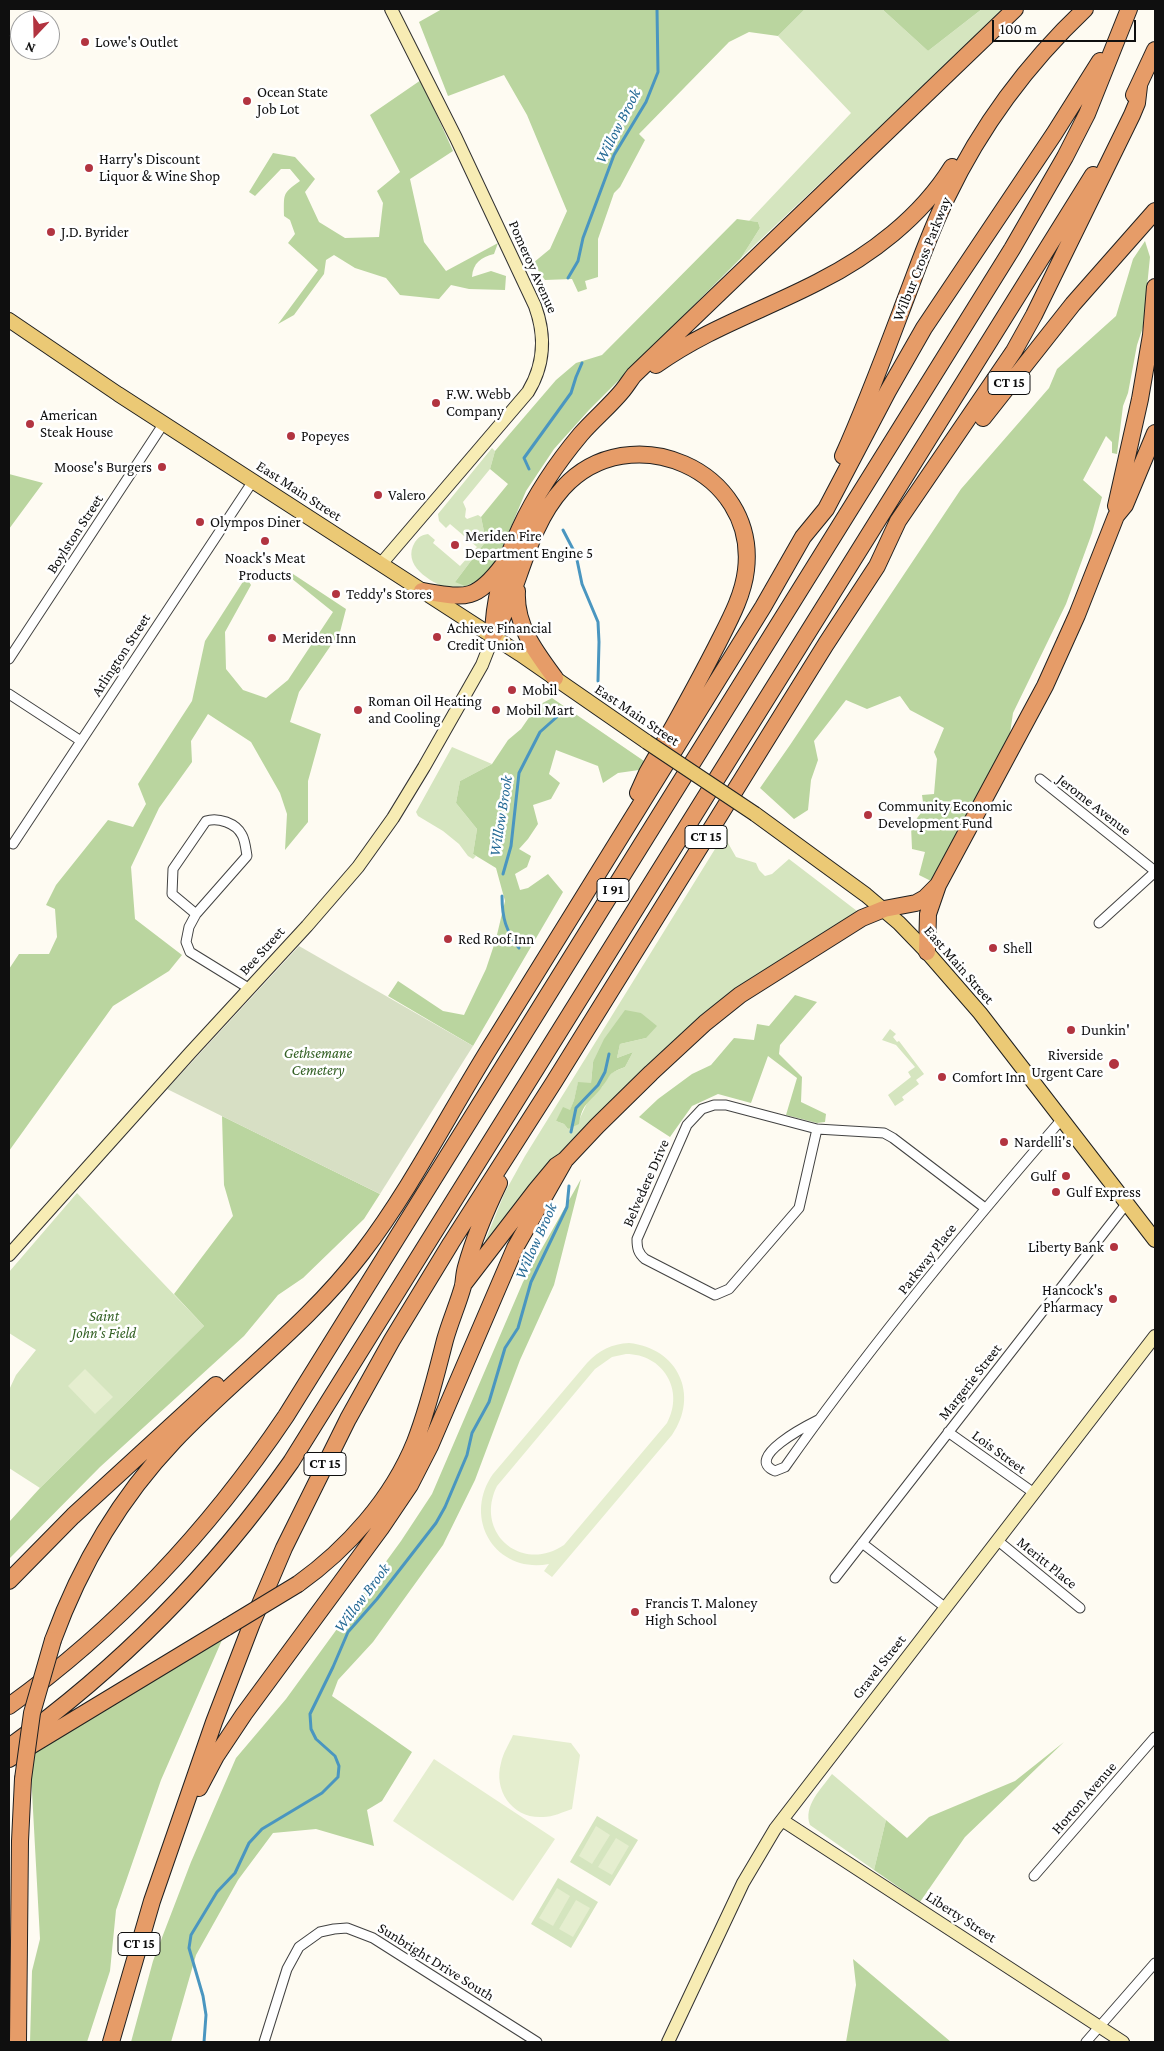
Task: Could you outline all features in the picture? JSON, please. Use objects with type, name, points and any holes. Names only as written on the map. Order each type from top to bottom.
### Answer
[{"type":"highway","points":[[493,637],[494,612],[511,552],[531,508],[559,462],[588,426],[634,375],[1015,9]]},
{"type":"highway","name":"Wilbur Cross Parkway","points":[[803,537],[858,422],[941,208],[960,170],[1002,103],[1033,63],[1085,9]]},
{"type":"highway","points":[[18,2042],[23,1779],[32,1712],[52,1640],[87,1561],[112,1519],[138,1482],[188,1428],[313,1309],[354,1263],[393,1208],[764,607],[803,537],[826,509],[888,391],[924,328],[1089,80],[1110,41],[1123,9]]},
{"type":"highway","name":"I 91","points":[[9,1706],[88,1644],[162,1574],[228,1497],[286,1416],[1029,222],[1087,114],[1129,9]]},
{"type":"highway","name":"I 91","points":[[9,1747],[84,1689],[164,1616],[216,1559],[291,1462],[1065,221],[1109,146],[1155,50]]},
{"type":"highway","points":[[877,566],[898,521],[986,395],[1024,334],[1132,115],[1137,103],[1139,86]]},
{"type":"highway","points":[[622,390],[700,337],[817,283],[867,252],[919,210],[941,184],[964,148],[982,133]]},
{"type":"highway","name":"CT 15","points":[[111,2042],[170,1846],[204,1748],[252,1624],[284,1548],[362,1394],[410,1310],[826,644],[877,566],[969,436],[1020,369],[1083,292],[1155,211]]},
{"type":"highway","points":[[1116,516],[1116,503],[1145,374],[1155,287]]},
{"type":"highway","points":[[927,952],[928,914],[938,885],[1045,686],[1077,614],[1116,516],[1125,505],[1155,432]]},
{"type":"highway","points":[[493,637],[505,615],[536,531],[556,497],[579,474],[607,460],[646,454],[679,461],[713,482],[724,494],[741,524],[746,548],[746,573],[741,592],[706,666],[642,783],[634,815]]},
{"type":"highway","points":[[422,591],[458,596],[474,594],[490,582],[511,552]]},
{"type":"highway","points":[[518,579],[517,603],[521,624],[532,646],[555,678]]},
{"type":"highway","points":[[463,1285],[556,1166],[565,1160],[597,1126],[705,1024],[740,995],[862,918],[884,909],[916,903],[925,898],[938,885]]},
{"type":"highway","points":[[9,1759],[298,1584],[326,1562],[360,1528],[402,1468],[424,1416],[463,1285],[466,1268],[484,1215],[502,1177],[529,1132],[536,1110]]},
{"type":"highway","points":[[170,1846],[184,1825],[207,1772],[229,1736],[382,1528],[410,1485],[430,1446],[515,1248],[565,1160]]},
{"type":"highway","points":[[9,1581],[72,1516],[193,1405],[284,1326],[313,1309]]},
{"type":"highway","points":[[9,1955],[13,1915],[20,1883]]},
{"type":"main road","name":"Pomeroy Avenue","points":[[382,564],[528,392],[540,370],[543,345],[542,331],[535,306],[456,138],[391,9]]},
{"type":"main road","name":"East Main Street","points":[[9,320],[164,424],[555,678],[755,814],[884,909],[927,952],[980,1013],[1155,1240]]},
{"type":"main road","name":"Bee Street","points":[[9,1255],[337,892],[382,835],[420,774],[475,678],[493,637]]},
{"type":"main road","name":"Gravel Street","points":[[668,2042],[746,1878],[782,1820],[1155,1336]]},
{"type":"main road","name":"Liberty Street","points":[[782,1820],[1122,2042]]},
{"type":"street","name":"Boylston Street","points":[[9,659],[164,424]]},
{"type":"street","name":"Arlington Street","points":[[13,844],[253,481]]},
{"type":"street","points":[[9,694],[81,741]]},
{"type":"street","name":"Jerome Avenue","points":[[1040,779],[1155,871]]},
{"type":"street","points":[[196,914],[172,894],[173,869],[206,821],[215,818],[232,825],[243,835],[247,856],[196,914],[189,927],[186,942],[190,952],[250,989]]},
{"type":"street","points":[[1099,922],[1155,871]]},
{"type":"street","name":"Belvedere Drive","points":[[818,1129],[799,1208],[729,1289],[715,1295],[708,1293],[639,1254],[637,1239],[687,1126],[702,1110],[714,1105],[726,1105],[818,1129],[884,1133],[985,1208]]},
{"type":"street","name":"Parkway Place","points":[[818,1420],[785,1438],[769,1455],[767,1461],[769,1467],[779,1471],[785,1467],[818,1420],[985,1208],[1062,1119]]},
{"type":"street","name":"Margerie Street","points":[[835,1578],[1127,1203]]},
{"type":"street","name":"Lois Street","points":[[948,1432],[1034,1493]]},
{"type":"street","name":"Meritt Place","points":[[997,1540],[1080,1608]]},
{"type":"street","points":[[862,1543],[946,1608]]},
{"type":"street","name":"Horton Avenue","points":[[1034,1876],[1155,1737]]},
{"type":"street","name":"Sunbright Drive South","points":[[264,2042],[287,1969],[299,1947],[320,1932],[347,1928],[373,1938],[537,2042]]},
{"type":"street","points":[[1086,2042],[1155,1963]]},
{"type":"green space","points":[[442,9],[805,9],[778,36],[749,32],[729,42],[639,134],[645,140],[620,187],[614,193],[598,239],[598,277],[585,281],[587,289],[578,292],[572,279],[545,280],[533,263],[550,249],[567,211],[527,115],[504,75],[448,96],[419,22]]},
{"type":"green space","points":[[805,9],[882,9],[928,51],[982,9],[1004,9],[741,258],[760,228],[758,222],[749,221],[851,113],[778,36]]},
{"type":"green space","points":[[882,9],[982,9],[928,51]]},
{"type":"green space","points":[[421,80],[453,151],[410,179],[424,242],[446,271],[498,243],[494,254],[478,261],[472,277],[491,271],[506,276],[505,290],[469,289],[451,285],[439,299],[400,295],[386,278],[355,268],[334,255],[326,260],[324,274],[294,315],[278,324],[318,270],[288,243],[295,234],[290,220],[284,216],[284,198],[287,192],[300,181],[290,169],[281,169],[255,196],[249,192],[273,153],[295,157],[315,179],[305,192],[319,222],[345,238],[379,237],[383,203],[377,191],[400,172],[370,115]]},
{"type":"green space","points":[[737,219],[758,222],[760,228],[741,258],[589,410],[554,449],[526,491],[495,565],[483,578],[465,586],[455,582],[486,541],[481,517],[508,484],[490,469],[495,451],[556,380],[576,363],[602,355]]},
{"type":"green space","points":[[1145,241],[1150,257],[1143,327],[1137,345],[1128,393],[1123,406],[1117,454],[1112,453],[1112,442],[1106,436],[1083,480],[1102,497],[1092,533],[1066,604],[1013,713],[1008,747],[931,881],[919,875],[925,852],[912,849],[911,826],[924,809],[922,795],[934,794],[937,759],[934,752],[944,728],[910,710],[900,696],[867,709],[846,700],[814,741],[818,760],[811,780],[808,810],[794,819],[760,788],[961,489],[1049,388],[1057,369],[1116,316],[1133,259]]},
{"type":"green space","points":[[492,448],[495,451],[490,469],[463,502],[467,519],[478,515],[481,517],[486,541],[455,582],[483,578],[476,588],[449,589],[434,582],[420,572],[412,558],[412,550],[418,539],[428,534],[435,540],[433,543],[460,566],[477,547],[450,524],[446,528],[439,521],[438,514]]},
{"type":"green space","points":[[9,474],[43,483],[9,529]]},
{"type":"green space","points":[[290,572],[346,609],[340,632],[299,692],[290,722],[321,734],[308,781],[308,822],[285,850],[287,814],[280,793],[251,742],[208,714],[191,741],[192,762],[159,808],[131,867],[135,919],[182,955],[169,971],[113,1006],[9,1151],[9,969],[19,954],[49,954],[57,937],[55,909],[46,905],[56,885],[108,820],[133,827],[146,804],[138,784],[192,701],[205,641],[246,577],[251,585],[225,632],[226,669],[243,690],[266,698],[288,680],[333,612],[291,578]]},
{"type":"green space","points":[[552,698],[644,761],[639,770],[618,773],[603,783],[598,766],[556,750],[549,774],[560,783],[551,799],[533,805],[538,824],[519,849],[531,856],[527,867],[515,874],[520,890],[528,888],[548,874],[563,892],[473,1046],[388,996],[398,981],[443,1011],[464,1015],[486,969],[496,939],[505,901],[496,868],[473,854],[477,829],[456,803],[460,781],[492,764],[508,740],[521,729],[537,706]]},
{"type":"green space","points":[[452,747],[492,764],[460,781],[456,803],[477,829],[473,854],[476,856],[473,859],[468,856],[459,844],[443,831],[418,816],[416,812]]},
{"type":"green space","points":[[728,828],[728,843],[736,857],[756,863],[759,870],[765,876],[772,874],[789,859],[857,911],[642,1072],[567,1145],[541,1174],[489,1242],[485,1241],[505,1192],[525,1156]],"holes":[[[641,1013],[646,1038],[620,1044],[617,1058],[633,1052],[625,1067],[613,1072],[607,1078],[602,1087],[588,1101],[580,1118],[568,1129],[564,1124],[556,1121],[570,1111],[578,1083],[591,1083],[593,1062]]]},
{"type":"green space","name":"Gethsemane Cemetery","points":[[299,946],[473,1046],[380,1194],[167,1089]]},
{"type":"green space","points":[[795,995],[817,1002],[780,1045],[779,1054],[802,1077],[801,1102],[826,1114],[825,1122],[817,1123],[786,1115],[797,1078],[768,1056],[751,1103],[718,1094],[692,1106],[670,1137],[639,1117],[658,1099],[692,1074],[711,1065],[734,1038],[754,1040],[757,1024],[769,1026]]},
{"type":"green space","points":[[625,1010],[641,1013],[657,1026],[646,1038],[620,1044],[617,1058],[633,1052],[625,1067],[610,1075],[582,1111],[579,1124],[568,1129],[564,1124],[556,1121],[563,1107],[570,1110],[578,1082],[591,1083],[593,1062],[604,1039]]},
{"type":"green space","points":[[890,1029],[896,1034],[893,1037],[897,1042],[899,1041],[924,1074],[916,1080],[919,1084],[902,1097],[904,1100],[895,1106],[888,1095],[911,1077],[908,1072],[915,1067],[896,1045],[882,1040]]},
{"type":"green space","points":[[222,1116],[380,1194],[364,1219],[303,1278],[278,1295],[244,1336],[100,1467],[9,1559],[9,1522],[40,1488],[204,1326],[174,1294],[233,1216],[224,1185]]},
{"type":"green space","points":[[581,1179],[554,1285],[520,1360],[475,1480],[443,1545],[373,1642],[338,1680],[332,1696],[412,1752],[382,1801],[367,1810],[374,1846],[316,1829],[273,1833],[238,1880],[196,1955],[171,2042],[131,2042],[153,1961],[191,1862],[236,1758],[286,1699],[401,1541],[432,1494],[523,1282]]},
{"type":"green space","name":"Saint John's Field","points":[[77,1193],[204,1326],[40,1488],[9,1468],[9,1390],[16,1375],[36,1350],[9,1333],[9,1272]]},
{"type":"green space","points":[[629,1343],[646,1347],[660,1354],[672,1364],[684,1390],[684,1404],[680,1420],[672,1435],[552,1577],[544,1571],[549,1564],[530,1565],[513,1560],[499,1552],[489,1539],[483,1524],[481,1508],[484,1491],[493,1474],[587,1363],[601,1351],[611,1346]],"holes":[[[626,1354],[651,1360],[660,1367],[672,1387],[672,1411],[667,1423],[564,1545],[548,1553],[532,1554],[518,1551],[506,1544],[497,1533],[492,1519],[492,1503],[497,1486],[595,1369],[612,1357]]]},
{"type":"green space","points":[[85,1369],[113,1397],[95,1414],[68,1386]]},
{"type":"green space","points":[[222,1640],[161,1780],[116,1910],[110,1971],[87,2042],[30,2042],[32,1971],[40,1939],[31,1773],[34,1752]]},
{"type":"green space","points":[[513,1735],[571,1743],[580,1755],[572,1809],[550,1816],[532,1816],[514,1808],[508,1801],[500,1784],[499,1773],[503,1756]]},
{"type":"green space","points":[[1064,1742],[965,1837],[920,1902],[874,1870],[886,1820],[907,1838],[929,1817],[1015,1781]]},
{"type":"green space","points":[[434,1759],[555,1839],[513,1901],[393,1821]]},
{"type":"green space","points":[[832,1774],[886,1820],[874,1870],[810,1825],[808,1818],[811,1804]]},
{"type":"green space","points":[[597,1816],[638,1840],[610,1886],[570,1862]]},
{"type":"green space","points":[[596,1826],[610,1835],[592,1864],[579,1856]]},
{"type":"green space","points":[[616,1838],[629,1846],[612,1875],[598,1867]]},
{"type":"green space","points":[[558,1878],[598,1902],[571,1948],[531,1924]]},
{"type":"green space","points":[[557,1888],[570,1896],[553,1926],[539,1918]]},
{"type":"green space","points":[[576,1900],[590,1908],[573,1937],[559,1929]]},
{"type":"green space","points":[[853,1959],[951,2042],[846,2042],[856,1985]]},
{"type":"waterway","name":"Willow Brook","points":[[568,278],[578,261],[583,238],[614,155],[646,102],[658,72],[657,9]]},
{"type":"waterway","name":"Willow Brook","points":[[529,469],[524,458],[571,393],[582,363]]},
{"type":"waterway","name":"Willow Brook","points":[[563,530],[576,555],[582,584],[598,622],[598,681]]},
{"type":"waterway","name":"Willow Brook","points":[[503,874],[511,846],[519,773],[540,732],[559,715]]},
{"type":"waterway","name":"Willow Brook","points":[[502,896],[506,924],[519,948]]},
{"type":"waterway","name":"Willow Brook","points":[[571,1132],[576,1108],[598,1085],[605,1072],[609,1054]]},
{"type":"waterway","name":"Willow Brook","points":[[204,2042],[206,2015],[203,1996],[189,1948],[191,1935],[217,1892],[235,1873],[249,1843],[262,1829],[322,1793],[338,1777],[339,1766],[335,1756],[316,1739],[311,1729],[310,1714],[348,1632],[377,1599],[436,1523],[445,1507],[467,1455],[472,1433],[489,1402],[505,1348],[518,1328],[531,1282],[567,1207],[569,1186]]},
{"type":"place","name":"Lowe's Outlet","points":[[85,42]]},
{"type":"place","name":"Ocean State Job Lot","points":[[247,101]]},
{"type":"place","name":"Harry's Discount Liquor & Wine Shop","points":[[89,168]]},
{"type":"place","name":"J.D. Byrider","points":[[51,232]]},
{"type":"place","name":"F.W. Webb Company","points":[[436,403]]},
{"type":"place","name":"American Steak House","points":[[30,424]]},
{"type":"place","name":"Popeyes","points":[[291,436]]},
{"type":"place","name":"Moose's Burgers","points":[[162,467]]},
{"type":"place","name":"Valero","points":[[378,495]]},
{"type":"place","name":"Olympos Diner","points":[[200,522]]},
{"type":"place","name":"Noack's Meat Products","points":[[265,541]]},
{"type":"place","name":"Meriden Fire Department Engine 5","points":[[455,545]]},
{"type":"place","name":"Teddy's Stores","points":[[336,594]]},
{"type":"place","name":"Achieve Financial Credit Union","points":[[437,637]]},
{"type":"place","name":"Meriden Inn","points":[[272,638]]},
{"type":"place","name":"Mobil","points":[[512,690]]},
{"type":"place","name":"Roman Oil Heating and Cooling","points":[[358,710]]},
{"type":"place","name":"Mobil Mart","points":[[496,710]]},
{"type":"place","name":"Community Economic Development Fund","points":[[868,815]]},
{"type":"place","name":"Red Roof Inn","points":[[448,939]]},
{"type":"place","name":"Shell","points":[[993,948]]},
{"type":"place","name":"Dunkin'","points":[[1071,1030]]},
{"type":"place","name":"Riverside Urgent Care","points":[[1114,1064]]},
{"type":"place","name":"Comfort Inn","points":[[942,1077]]},
{"type":"place","name":"Nardelli's","points":[[1004,1142]]},
{"type":"place","name":"Gulf","points":[[1066,1176]]},
{"type":"place","name":"Gulf Express","points":[[1056,1192]]},
{"type":"place","name":"Liberty Bank","points":[[1114,1247]]},
{"type":"place","name":"Hancock's Pharmacy","points":[[1113,1299]]},
{"type":"place","name":"Francis T. Maloney High School","points":[[635,1612]]}]
